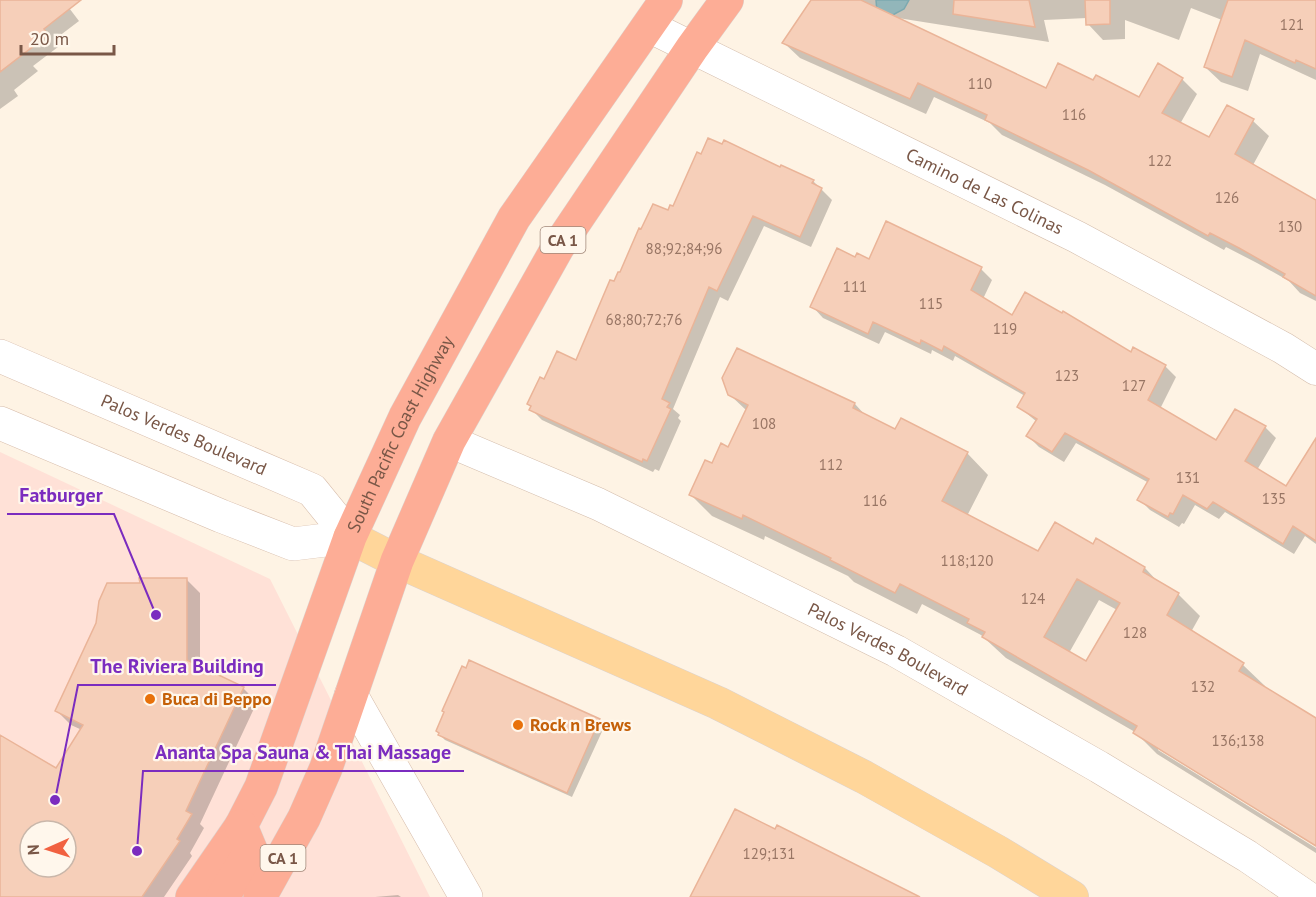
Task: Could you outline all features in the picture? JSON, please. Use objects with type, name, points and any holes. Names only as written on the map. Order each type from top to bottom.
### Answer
[{"type":"highway","name":"CA 1","points":[[260,897],[304,818],[326,768],[397,561],[449,441],[558,247],[727,0]]},
{"type":"highway","name":"South Pacific Coast Highway","points":[[192,897],[241,826],[261,787],[350,537],[405,417],[508,228],[657,13]]},
{"type":"highway","points":[[223,897],[251,850],[241,826]]},
{"type":"main road","name":"Palos Verdes Boulevard","points":[[0,356],[312,490],[350,537],[397,561],[718,702],[864,777],[998,852],[1072,897]]},
{"type":"main road","points":[[0,423],[292,544],[350,537]]},
{"type":"main road","points":[[351,695],[466,897]]},
{"type":"street","name":"Camino de Las Colinas","points":[[657,13],[692,48],[1077,237],[1283,348],[1316,369]]},
{"type":"street","name":"Palos Verdes Boulevard","points":[[449,441],[598,504],[896,651],[1099,767],[1247,856],[1308,897]]},
{"type":"shaded area","points":[[0,452],[270,579],[430,897],[0,897]]},
{"type":"water","points":[[876,0],[909,0],[904,9],[889,17],[877,12]]},
{"type":"building","points":[[0,0],[81,0],[44,29],[48,35],[0,72]]},
{"type":"building","points":[[811,0],[861,0],[1046,88],[1058,63],[1093,80],[1096,75],[1139,97],[1158,63],[1183,78],[1162,113],[1209,137],[1227,105],[1254,119],[1235,154],[1316,200],[1316,296],[1283,277],[1285,274],[1239,248],[1210,233],[1208,236],[1088,170],[985,120],[987,115],[918,83],[910,99],[782,43]]},
{"type":"building","points":[[954,0],[1029,0],[1035,27],[953,14]]},
{"type":"building","points":[[1085,0],[1110,0],[1110,24],[1086,25]]},
{"type":"building","points":[[1228,0],[1316,0],[1316,69],[1296,60],[1295,63],[1245,40],[1232,77],[1204,67]]},
{"type":"building","points":[[708,138],[722,144],[724,140],[780,167],[781,165],[814,180],[812,183],[822,188],[800,237],[753,216],[717,291],[709,287],[662,399],[670,403],[667,407],[671,409],[647,461],[643,459],[642,462],[529,410],[531,406],[527,404],[540,377],[544,379],[557,351],[576,360],[610,280],[614,281],[620,272],[639,228],[641,229],[653,204],[668,210],[670,205],[673,206],[697,152],[701,154]]},
{"type":"building","points":[[886,221],[982,267],[971,290],[1012,315],[1025,292],[1062,313],[1063,311],[1131,352],[1133,347],[1166,365],[1148,400],[1216,440],[1235,409],[1266,426],[1245,461],[1286,486],[1316,438],[1316,541],[1293,526],[1283,544],[1213,502],[1207,509],[1183,495],[1173,514],[1170,513],[1168,517],[1137,500],[1149,479],[1065,433],[1052,452],[1026,436],[1037,419],[1017,407],[1025,393],[944,346],[942,351],[921,340],[920,344],[873,322],[868,334],[810,307],[837,248],[855,257],[857,253],[869,259]]},
{"type":"building","points":[[737,348],[855,403],[853,408],[895,429],[901,418],[968,452],[942,501],[1038,551],[1055,522],[1093,544],[1096,538],[1145,567],[1143,572],[1179,593],[1167,615],[1244,663],[1239,671],[1316,718],[1316,846],[1133,733],[1137,726],[982,637],[985,632],[967,623],[969,619],[900,584],[895,593],[830,560],[831,558],[743,515],[742,519],[689,495],[705,460],[712,463],[721,443],[728,447],[748,405],[728,395],[722,378]],"holes":[[[1077,579],[1120,603],[1086,661],[1044,637]]]},
{"type":"building","points":[[139,578],[187,578],[187,660],[244,687],[186,811],[192,814],[177,839],[180,841],[142,897],[0,897],[0,735],[56,768],[83,725],[55,711],[96,623],[99,601],[107,583],[140,583]]},
{"type":"building","name":"Rock n Brews","points":[[469,660],[600,719],[567,793],[438,735],[436,731],[444,712],[442,711],[462,666],[466,668]]},
{"type":"building","points":[[735,809],[775,829],[777,825],[920,897],[690,897]]},
{"type":"place","name":"Fatburger","points":[[156,615]]},
{"type":"place","name":"Buca di Beppo","points":[[150,699]]},
{"type":"place","name":"Rock n Brews","points":[[518,725]]},
{"type":"place","name":"The Riviera Building","points":[[55,800]]},
{"type":"place","name":"Ananta Spa Sauna & Thai Massage","points":[[137,851]]}]
